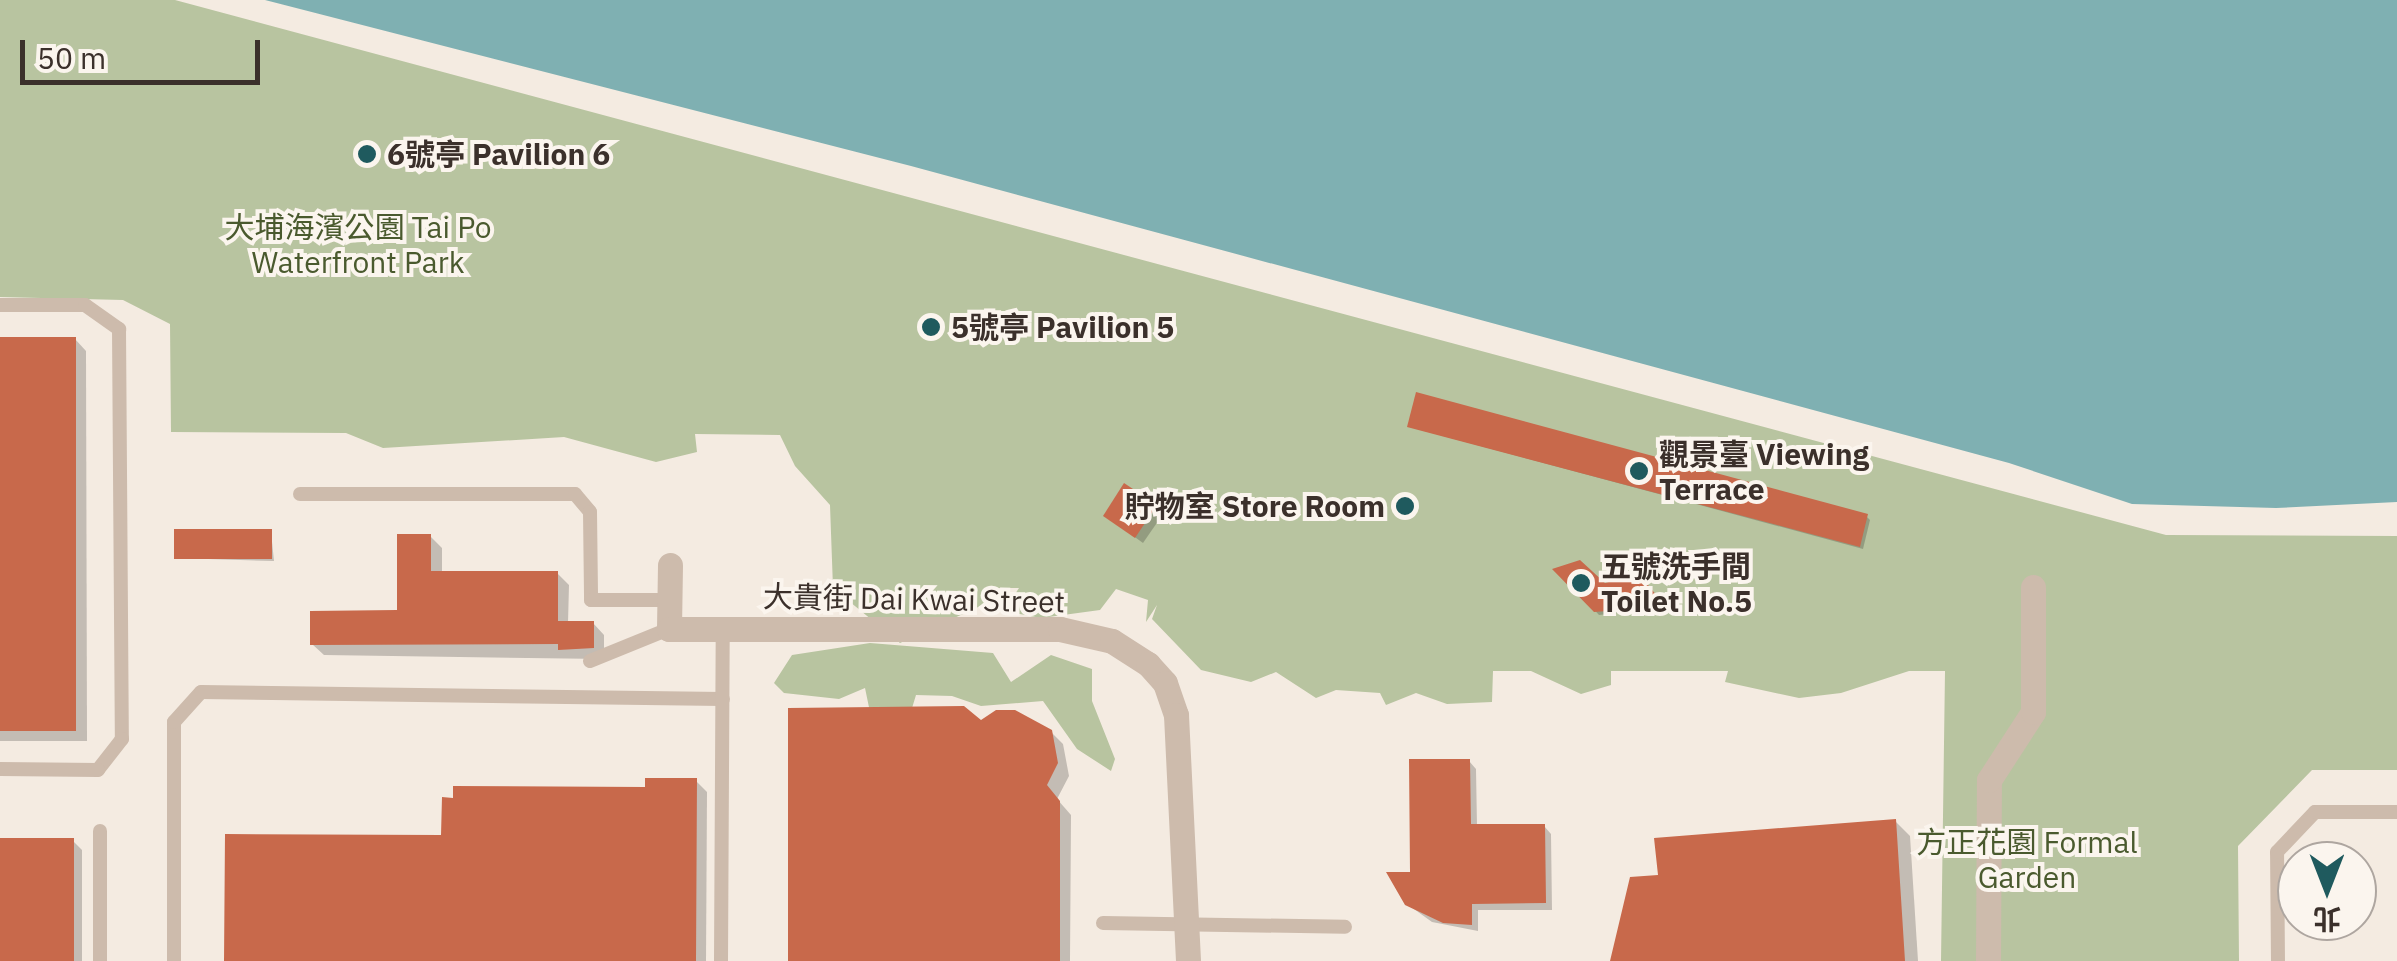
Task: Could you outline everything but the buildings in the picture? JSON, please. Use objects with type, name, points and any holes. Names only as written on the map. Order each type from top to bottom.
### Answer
[{"type":"street","points":[[669,630],[670,565]]},
{"type":"street","points":[[1988,961],[1989,780],[2033,712],[2033,586]]},
{"type":"street","name":"大貴街 Dai Kwai Street","points":[[669,630],[1060,629],[1112,640],[1165,683],[1176,715],[1188,961]]},
{"type":"lane","points":[[0,304],[85,306],[119,329],[122,739],[98,770],[0,769]]},
{"type":"lane","points":[[300,494],[575,494],[590,512],[592,600],[669,600]]},
{"type":"lane","points":[[590,661],[669,630]]},
{"type":"lane","points":[[721,961],[723,630]]},
{"type":"lane","points":[[174,961],[174,722],[201,692],[723,699]]},
{"type":"lane","points":[[2278,961],[2276,852],[2315,812],[2397,812]]},
{"type":"lane","points":[[100,832],[100,961]]},
{"type":"lane","points":[[1102,923],[1344,927]]},
{"type":"green space","name":"大埔海濱公園 Tai Po Waterfront Park","points":[[0,0],[175,0],[2166,535],[2397,536],[2397,770],[2312,770],[2238,846],[2239,961],[1941,961],[1945,671],[1909,671],[1841,693],[1799,698],[1725,682],[1728,671],[1611,671],[1611,685],[1581,694],[1531,671],[1493,671],[1492,702],[1447,704],[1416,693],[1386,705],[1380,693],[1336,690],[1316,698],[1276,672],[1251,682],[1201,670],[1152,619],[1157,605],[1146,622],[1148,600],[1116,589],[1100,610],[1041,618],[1004,611],[1019,588],[998,588],[989,602],[900,643],[833,588],[830,505],[795,466],[780,435],[695,434],[697,452],[656,462],[564,437],[383,448],[346,433],[171,432],[170,324],[123,300],[0,297]]},
{"type":"green space","points":[[870,643],[993,653],[1011,682],[1051,655],[1092,669],[1092,701],[1115,759],[1111,771],[1077,749],[1043,701],[981,706],[952,696],[916,695],[909,718],[871,717],[865,688],[839,699],[784,693],[774,683],[792,655]]},
{"type":"water","points":[[265,0],[2397,0],[2397,502],[2276,508],[2132,504],[2009,463],[911,166]]},
{"type":"place","name":"6號亭 Pavilion 6","points":[[367,154]]},
{"type":"place","name":"5號亭 Pavilion 5","points":[[931,327]]},
{"type":"place","name":"觀景臺 Viewing Terrace","points":[[1639,471]]},
{"type":"place","name":"貯物室 Store Room","points":[[1405,506]]},
{"type":"place","name":"五號洗手間 Toilet No.5","points":[[1581,583]]},
{"type":"park label","name":"方正花園 Formal Garden","points":[[2027,859]]}]
